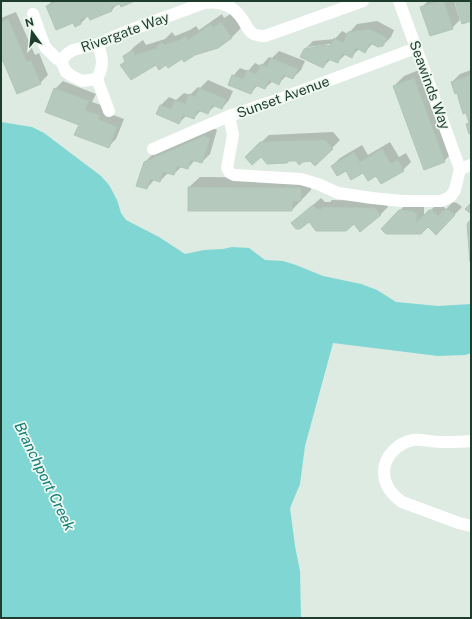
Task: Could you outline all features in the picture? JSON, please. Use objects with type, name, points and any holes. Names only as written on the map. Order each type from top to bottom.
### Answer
[{"type":"street","name":"Rivergate Way","points":[[61,61],[73,50],[98,44],[125,32],[204,3],[214,2],[225,4],[234,9],[241,16],[248,30],[252,34],[265,36],[362,1]]},
{"type":"street","name":"Seawinds Way","points":[[399,1],[416,48],[466,167]]},
{"type":"street","points":[[33,14],[45,47],[61,61],[66,72],[82,81],[98,79]]},
{"type":"street","points":[[98,44],[102,56],[103,67],[98,79],[109,111]]},
{"type":"street","name":"Sunset Avenue","points":[[416,48],[230,116],[233,135],[227,168],[230,173],[234,175],[301,180],[318,184],[338,192],[372,198],[402,201],[441,201],[450,197],[466,167]]},
{"type":"street","points":[[153,149],[230,116]]},
{"type":"street","points":[[471,441],[440,442],[414,440],[406,442],[397,447],[390,455],[385,464],[384,472],[389,489],[395,497],[402,502],[471,526]]},
{"type":"water","name":"Branchport Creek","points":[[1,122],[32,127],[44,133],[101,176],[109,185],[117,200],[121,213],[126,220],[159,237],[185,254],[232,247],[249,248],[265,260],[283,261],[323,276],[361,284],[377,290],[396,302],[438,306],[471,304],[471,353],[465,355],[438,356],[333,343],[305,446],[300,484],[290,508],[300,571],[301,618],[1,618]]},
{"type":"building","points":[[58,1],[135,1],[121,7],[120,4],[111,7],[112,11],[90,20],[88,16],[80,20],[81,24],[75,27],[73,23],[56,30],[46,6]]},
{"type":"building","points":[[439,1],[444,1],[453,29],[430,36],[420,7]]},
{"type":"building","points":[[455,1],[471,1],[471,21],[462,24]]},
{"type":"building","points":[[8,19],[27,62],[31,60],[41,84],[17,94],[3,61],[1,62],[1,22]]},
{"type":"building","points":[[221,22],[232,38],[218,48],[195,55],[184,62],[182,59],[168,68],[166,65],[159,70],[156,65],[131,80],[120,65],[125,62],[123,56],[133,50],[135,55],[157,48],[157,46],[162,42],[164,45],[186,36],[188,40],[211,24],[213,27]]},
{"type":"building","points":[[369,29],[387,38],[383,46],[378,47],[370,43],[365,53],[356,48],[352,58],[342,53],[338,63],[328,59],[323,68],[300,57],[304,49],[325,45],[330,47],[334,38],[343,43],[348,32]]},
{"type":"building","points":[[271,58],[298,69],[293,79],[283,75],[279,85],[269,80],[265,89],[255,85],[251,94],[228,85],[232,75],[243,79],[247,70],[256,74],[261,64],[267,67]]},
{"type":"building","points":[[471,75],[471,133],[469,134],[466,124],[469,123],[466,113],[463,114],[457,93],[455,94],[451,82]]},
{"type":"building","points":[[414,78],[445,162],[424,170],[393,86]]},
{"type":"building","points":[[54,88],[89,101],[85,110],[100,115],[98,119],[117,127],[109,148],[74,135],[79,125],[45,112]]},
{"type":"building","points":[[199,88],[226,99],[222,109],[212,105],[208,114],[198,110],[194,119],[183,115],[179,124],[156,114],[160,105],[171,109],[175,100],[185,104],[189,94],[195,97]]},
{"type":"building","points":[[204,136],[210,138],[202,163],[191,160],[188,169],[177,166],[174,175],[163,172],[160,182],[150,179],[147,189],[136,186],[144,162]]},
{"type":"building","points":[[325,140],[333,149],[315,166],[310,161],[303,162],[299,165],[296,161],[267,164],[261,157],[252,165],[245,157],[260,142]]},
{"type":"building","points":[[382,149],[391,164],[398,160],[404,171],[381,184],[376,176],[368,181],[363,173],[351,180],[346,171],[337,176],[331,166],[354,152],[360,162]]},
{"type":"building","points":[[188,187],[301,188],[301,201],[292,201],[292,211],[188,211]]},
{"type":"building","points":[[471,203],[471,214],[465,209]]},
{"type":"building","points":[[313,205],[317,209],[321,209],[323,207],[375,208],[381,215],[360,232],[354,224],[346,231],[316,231],[309,222],[300,229],[296,229],[291,223]]},
{"type":"building","points":[[399,210],[413,211],[417,214],[416,223],[429,210],[432,210],[438,216],[444,210],[449,210],[455,215],[436,235],[428,227],[421,234],[386,234],[381,229]]},
{"type":"building","points":[[471,219],[471,262],[470,262],[467,224]]}]
